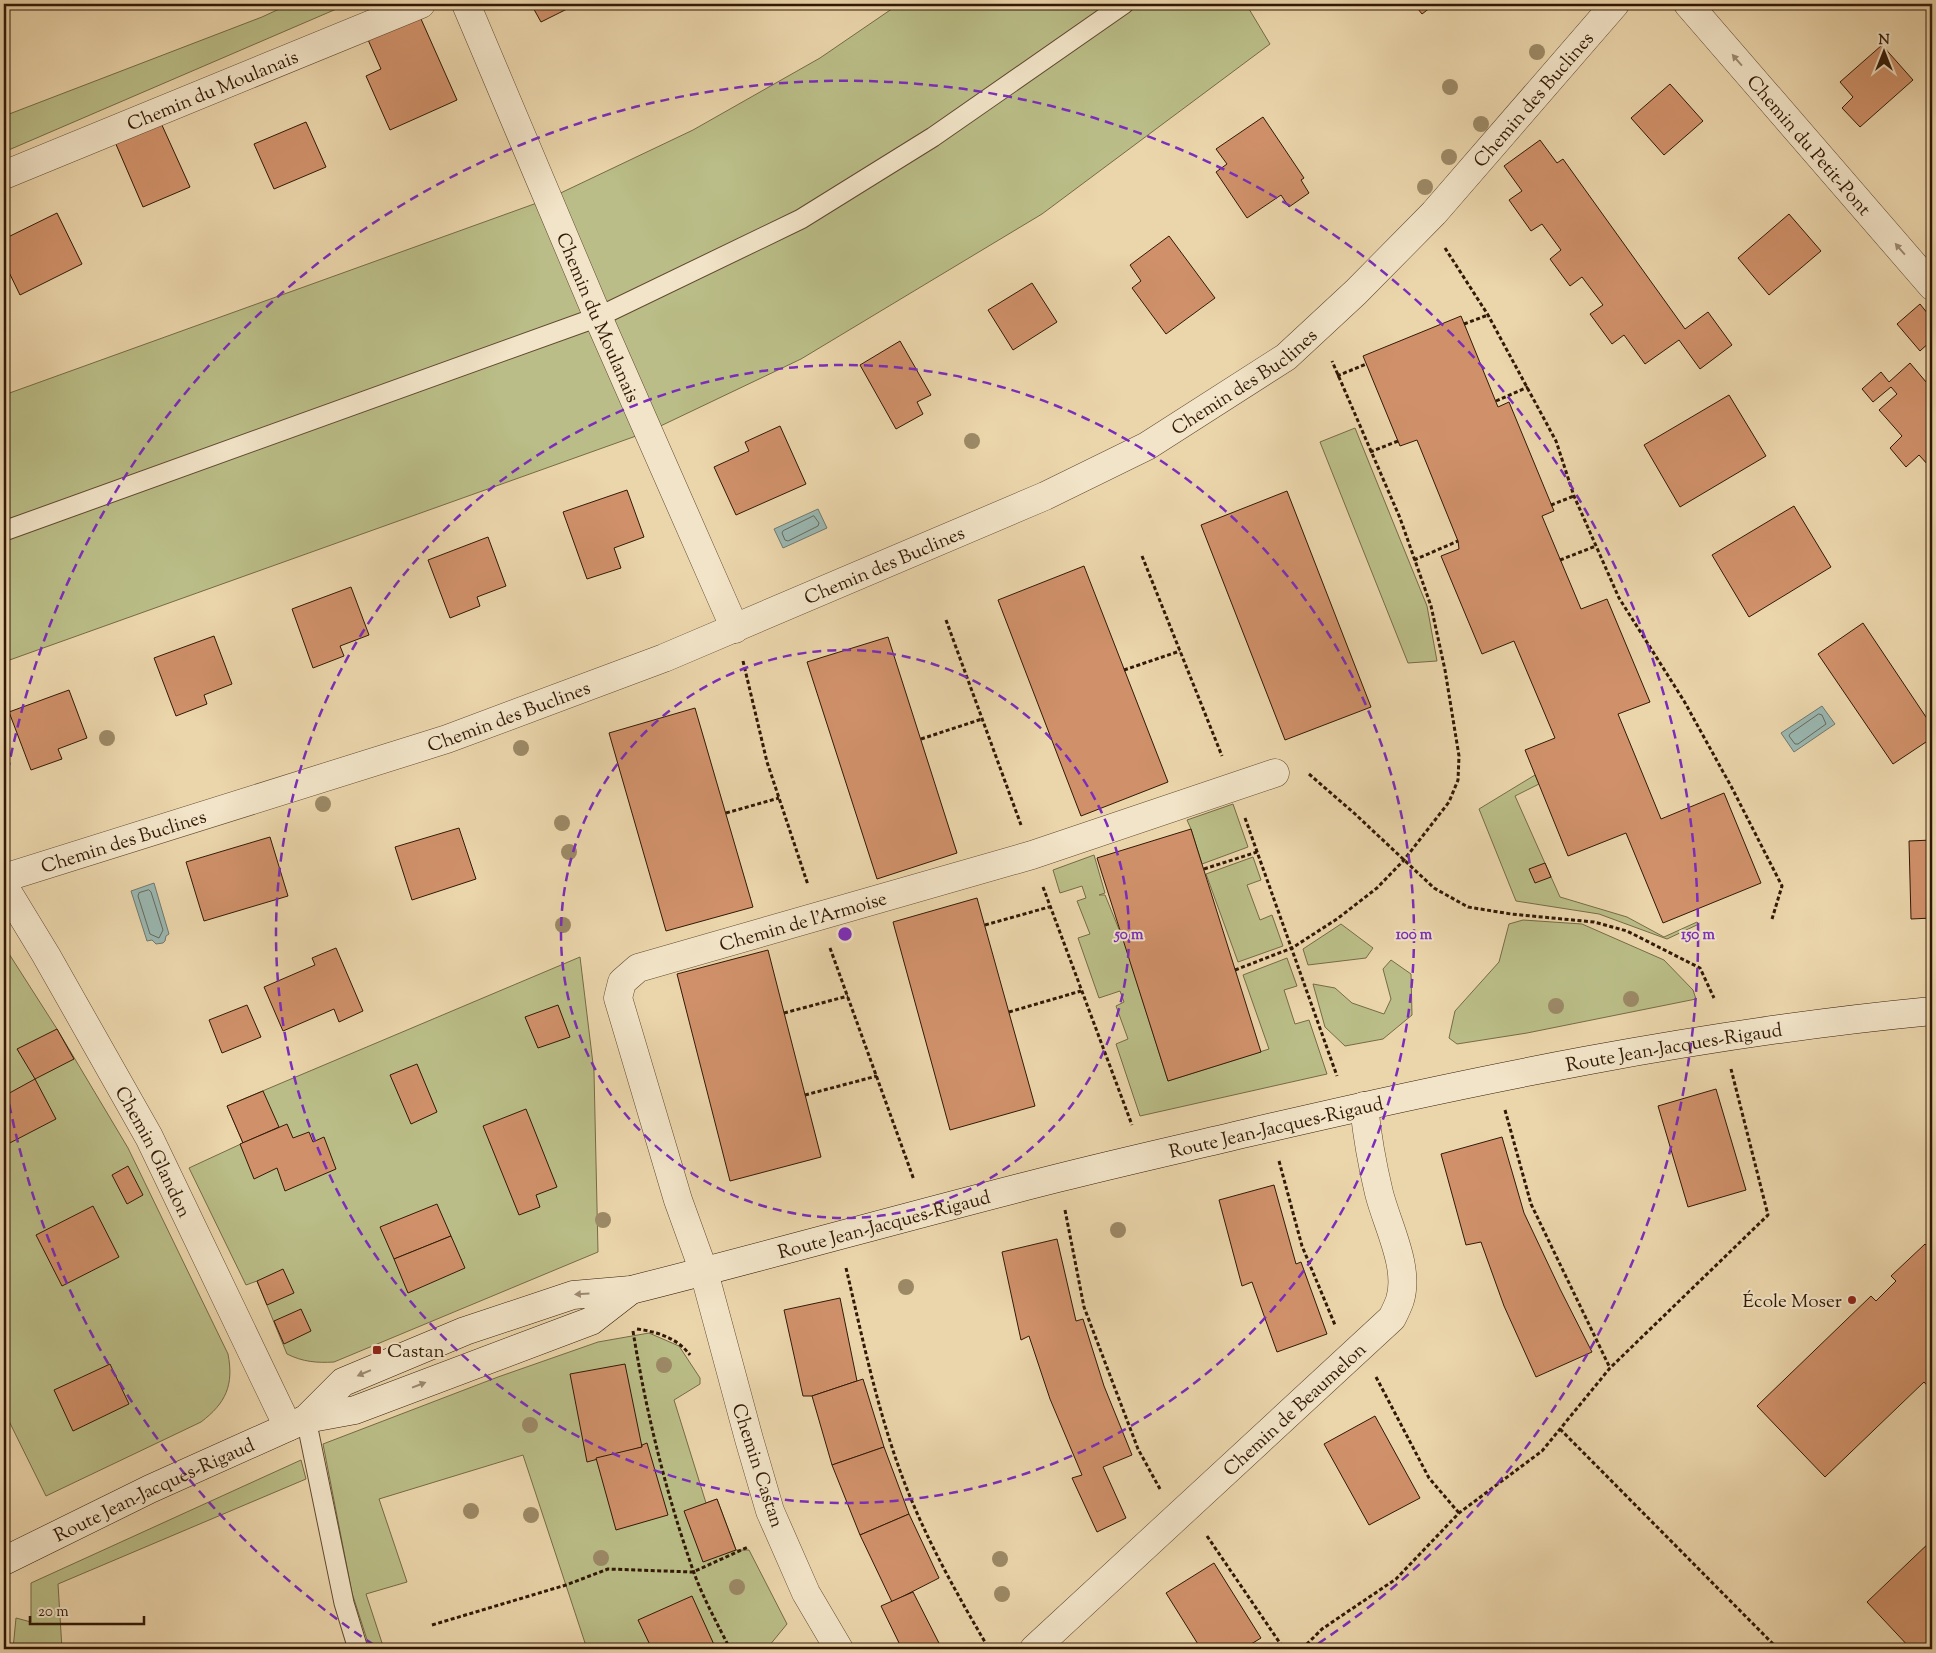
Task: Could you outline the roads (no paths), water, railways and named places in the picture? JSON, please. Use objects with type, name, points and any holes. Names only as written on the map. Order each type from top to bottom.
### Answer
[{"type":"street","name":"Chemin du Moulanais","points":[[4,175],[421,4]]},
{"type":"street","name":"Chemin du Moulanais","points":[[466,4],[598,317],[735,629]]},
{"type":"street","name":"Chemin des Buclines","points":[[4,878],[447,739],[664,658],[1036,499],[1148,446],[1286,357],[1356,292],[1425,222],[1615,4]]},
{"type":"street","name":"Chemin du Petit-Pont","points":[[1688,4],[1932,286]]},
{"type":"street","name":"Chemin de l'Armoise","points":[[704,1272],[678,1200],[618,998],[622,982],[638,968],[1032,855],[1275,772]]},
{"type":"street","name":"Chemin Glandon","points":[[4,886],[46,955],[149,1137],[297,1423]]},
{"type":"street","name":"Route Jean-Jacques-Rigaud","points":[[4,1561],[150,1489],[297,1423],[343,1382],[465,1331],[573,1295],[631,1290],[1058,1178],[1364,1106],[1591,1059],[1674,1044],[1807,1024],[1932,1010]]},
{"type":"street","name":"Chemin de Beaumelon","points":[[1034,1649],[1392,1318],[1400,1300],[1401,1267],[1379,1194],[1364,1106]]},
{"type":"street","name":"Chemin Castan","points":[[704,1272],[770,1511],[806,1593],[838,1649]]},
{"type":"lane","points":[[4,531],[598,317],[801,219],[933,137],[1124,4]]},
{"type":"lane","points":[[297,1423],[344,1603],[358,1649]]},
{"type":"water","points":[[818,509],[827,528],[783,548],[774,529]]},
{"type":"water","points":[[1822,706],[1835,724],[1794,752],[1781,733]]},
{"type":"water","points":[[154,883],[169,934],[163,943],[156,944],[152,940],[147,941],[131,891]]},
{"type":"place","name":"École Moser","points":[[1852,1300]]},
{"type":"place","name":"Castan","points":[[377,1350]]}]
